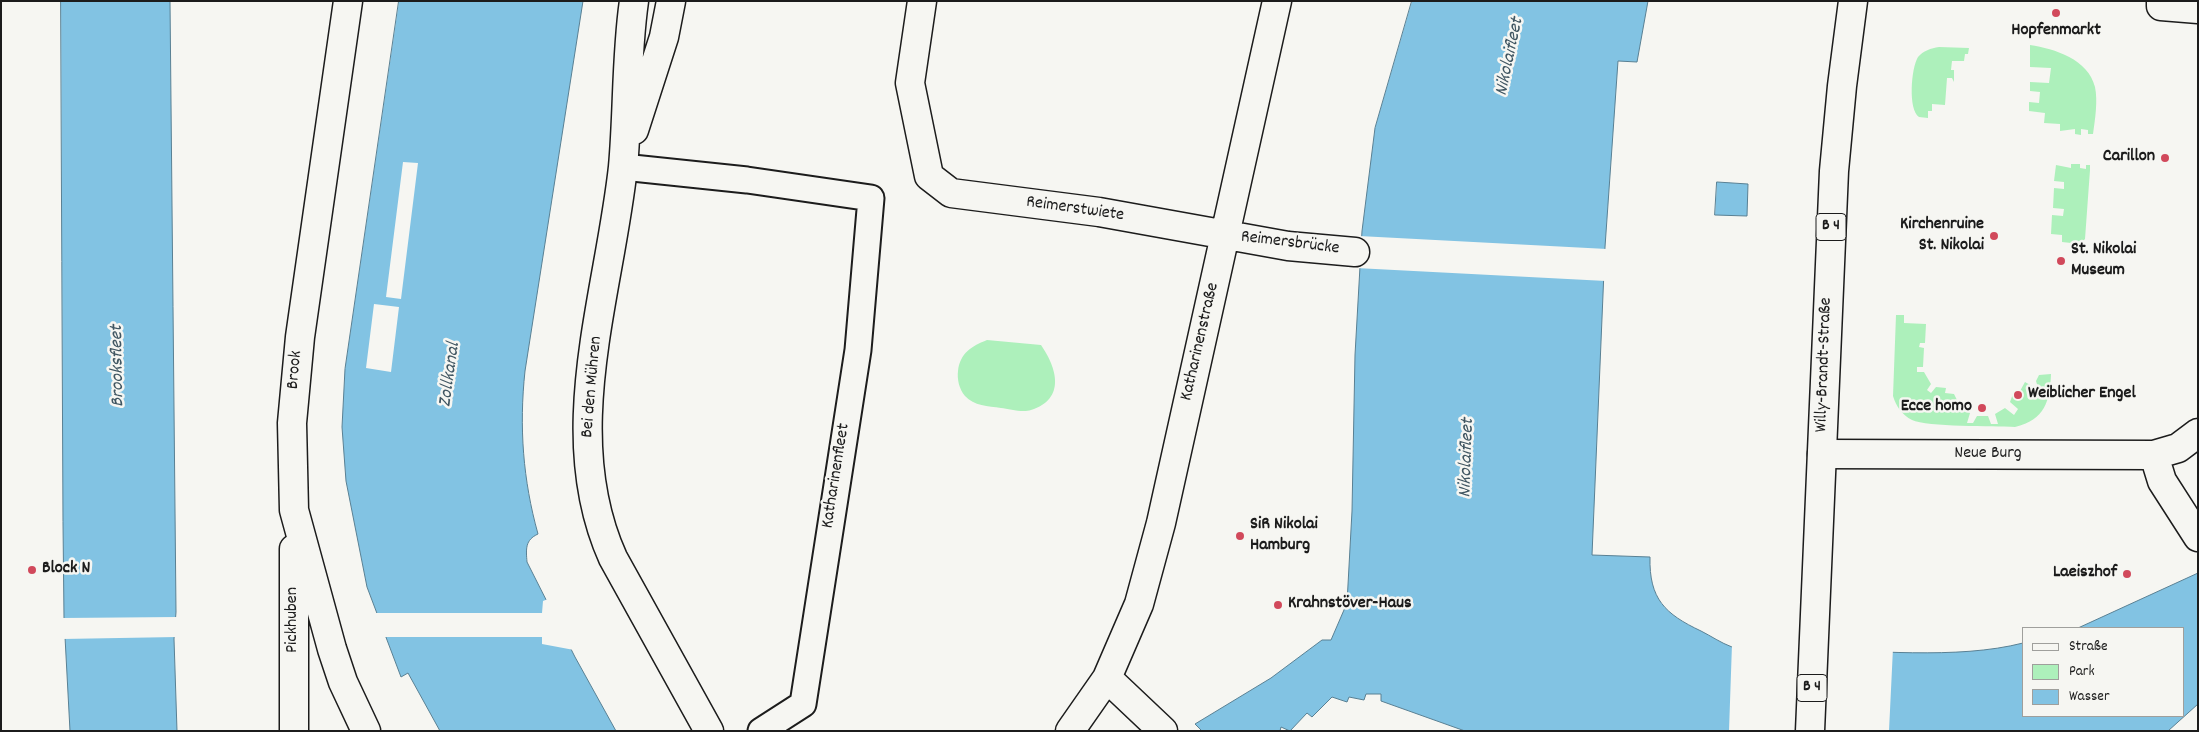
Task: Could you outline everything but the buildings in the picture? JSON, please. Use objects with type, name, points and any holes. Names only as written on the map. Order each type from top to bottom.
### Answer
[{"type":"street","name":"Brook","points":[[348,1],[300,337],[292,423],[294,510],[332,649],[343,682],[366,731]]},
{"type":"street","name":"Bei den Mühren","points":[[634,1],[630,31],[623,167],[589,386],[587,434],[594,505],[602,533],[614,558],[709,731]]},
{"type":"street","name":"Bei den Mühren","points":[[623,167],[664,37],[671,1]]},
{"type":"street","name":"Reimerstwiete","points":[[922,1],[910,83],[929,176],[951,193],[1099,212],[1224,236]]},
{"type":"street","name":"Katharinenstraße","points":[[1070,731],[1107,678],[1142,595],[1161,523],[1277,1]]},
{"type":"street","name":"Willy-Brandt-Straße","points":[[1810,731],[1834,171],[1853,1]]},
{"type":"street","points":[[2161,4],[2198,9]]},
{"type":"street","name":"Katharinenfleet","points":[[623,167],[747,180],[871,198],[858,350],[803,704],[761,731]]},
{"type":"street","name":"Reimersbrücke","points":[[1224,236],[1288,246],[1355,252]]},
{"type":"street","name":"Neue Burg","points":[[1822,454],[2154,455],[2178,448],[2198,433]]},
{"type":"street","points":[[2154,455],[2162,481],[2198,537]]},
{"type":"street","name":"Pickhuben","points":[[294,510],[294,731]]},
{"type":"street","points":[[1107,678],[1163,731]]},
{"type":"green space","points":[[2030,45],[2050,49],[2069,57],[2078,62],[2091,77],[2095,87],[2096,98],[2093,134],[2088,134],[2088,130],[2081,129],[2081,135],[2075,134],[2075,129],[2060,131],[2060,124],[2044,123],[2045,113],[2029,111],[2029,102],[2039,103],[2040,92],[2030,91],[2030,82],[2049,83],[2051,68],[2030,67]]},
{"type":"green space","points":[[1939,47],[1969,48],[1968,54],[1965,54],[1964,61],[1952,61],[1951,70],[1954,70],[1954,82],[1952,78],[1947,78],[1945,105],[1932,104],[1932,111],[1928,111],[1928,118],[1919,117],[1913,106],[1912,98],[1912,79],[1916,62],[1922,53]]},
{"type":"green space","points":[[2071,164],[2080,164],[2080,168],[2086,169],[2086,165],[2090,165],[2085,239],[2080,244],[2062,242],[2062,235],[2051,234],[2052,215],[2063,216],[2064,209],[2053,208],[2054,188],[2064,189],[2064,182],[2054,181],[2056,165],[2071,168]]},
{"type":"green space","points":[[1896,315],[1904,315],[1904,323],[1926,324],[1925,343],[1920,343],[1919,347],[1924,348],[1923,367],[1917,367],[1917,372],[1924,372],[1931,384],[1927,390],[1931,393],[1936,387],[1946,388],[1945,393],[1954,394],[1957,400],[1949,406],[1952,411],[1961,405],[1970,413],[1967,423],[1973,423],[1977,416],[1988,416],[1991,424],[1998,424],[1995,414],[2005,408],[2014,415],[2018,409],[2010,402],[2014,391],[2020,391],[2025,382],[2032,386],[2035,393],[2039,391],[2036,381],[2039,375],[2051,374],[2049,393],[2044,408],[2033,420],[2015,427],[1931,424],[1908,418],[1900,410],[1893,396]]},
{"type":"green space","points":[[987,340],[1041,345],[1047,354],[1054,373],[1054,391],[1050,398],[1042,405],[1024,411],[982,405],[973,402],[965,396],[960,387],[958,377],[961,359],[976,345]]},
{"type":"water","name":"Brooksfleet","points":[[61,1],[170,1],[176,612],[174,639],[177,731],[70,731],[64,618]]},
{"type":"water","name":"Zollkanal","points":[[399,1],[583,1],[525,371],[522,413],[524,453],[529,494],[538,534],[529,542],[527,562],[575,657],[616,731],[440,731],[408,673],[401,677],[367,587],[346,481],[342,427],[345,369]]},
{"type":"water","name":"Nikolaifleet","points":[[1412,1],[1648,1],[1637,62],[1618,61],[1605,247],[1592,555],[1650,557],[1652,584],[1656,594],[1669,611],[1688,625],[1732,647],[1942,653],[1997,648],[2022,643],[2022,717],[2184,717],[2168,731],[1465,731],[1381,701],[1381,694],[1366,694],[1364,700],[1349,697],[1347,702],[1332,697],[1312,717],[1307,713],[1290,731],[1281,727],[1280,731],[1202,731],[1195,724],[1271,678],[1322,640],[1331,640],[1347,603],[1352,511],[1355,355],[1362,231],[1375,128]]},
{"type":"water","points":[[1717,182],[1748,184],[1747,216],[1715,215]]},
{"type":"water","points":[[2198,573],[2198,704],[2184,717],[2184,627],[2080,627]]},
{"type":"pier","points":[[403,162],[418,163],[401,299],[386,297]]},
{"type":"pier","points":[[1359,236],[1607,249],[1606,281],[1356,268]]},
{"type":"pier","points":[[374,304],[399,307],[391,372],[366,368]]},
{"type":"pier","points":[[548,599],[574,650],[542,644],[542,637],[384,637],[375,613],[542,613],[543,601]]},
{"type":"pier","points":[[178,617],[177,637],[62,639],[62,618]]},
{"type":"pier","points":[[1732,644],[1893,648],[1889,731],[1729,731]]},
{"type":"place","name":"Hopfenmarkt","points":[[2056,13]]},
{"type":"place","name":"Carillon","points":[[2165,158]]},
{"type":"place","name":"Kirchenruine St. Nikolai","points":[[1994,236]]},
{"type":"place","name":"St. Nikolai Museum","points":[[2061,261]]},
{"type":"place","name":"Weiblicher Engel","points":[[2018,395]]},
{"type":"place","name":"Ecce homo","points":[[1982,408]]},
{"type":"place","name":"SiR Nikolai Hamburg","points":[[1240,536]]},
{"type":"place","name":"Block N","points":[[32,570]]},
{"type":"place","name":"Laeiszhof","points":[[2127,574]]},
{"type":"place","name":"Krahnstöver-Haus","points":[[1278,605]]}]
